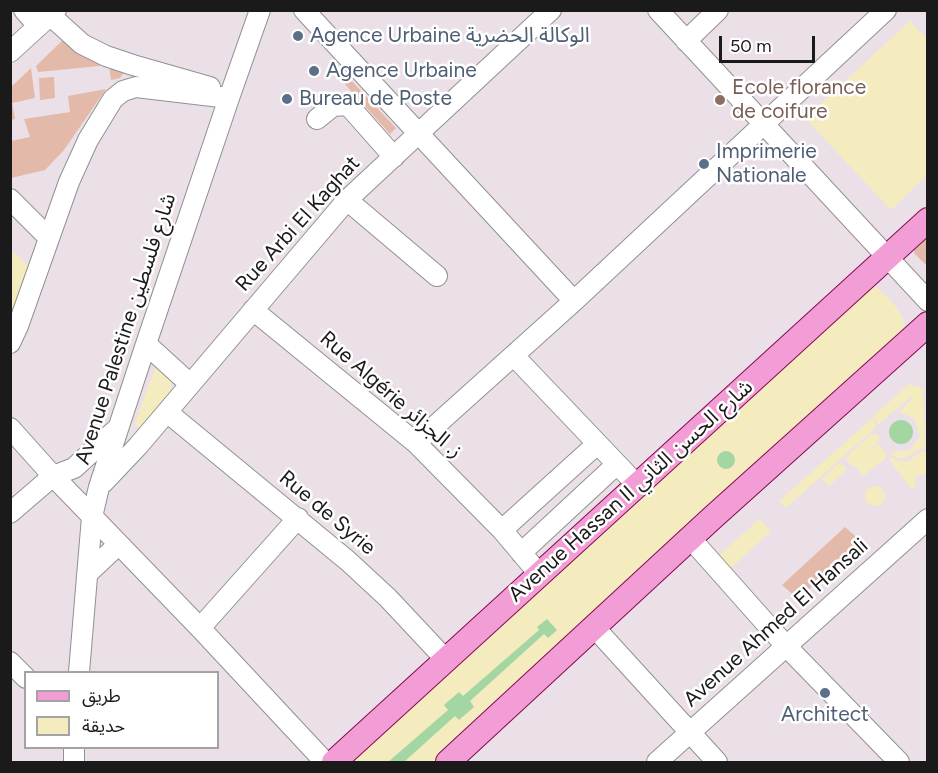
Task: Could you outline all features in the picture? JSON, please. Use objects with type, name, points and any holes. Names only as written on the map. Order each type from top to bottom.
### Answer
[{"type":"main road","name":"Avenue Hassan II شارع الحسن الثاني","points":[[334,762],[927,220]]},
{"type":"main road","points":[[448,762],[927,324]]},
{"type":"street","points":[[24,10],[49,17],[82,44],[106,56],[230,96]]},
{"type":"street","name":"Avenue Palestine شارع فلسطين","points":[[79,671],[92,517],[99,487],[260,10]]},
{"type":"street","points":[[304,10],[574,301]]},
{"type":"street","name":"Rue Arbi El Kaghat","points":[[99,487],[138,446],[347,200],[419,134],[490,54],[551,10]]},
{"type":"street","points":[[658,10],[927,301]]},
{"type":"street","points":[[686,41],[718,10]]},
{"type":"street","points":[[416,443],[574,301],[886,10]]},
{"type":"street","points":[[10,52],[49,17]]},
{"type":"street","points":[[10,343],[69,182],[88,140],[113,99],[123,91],[136,87],[230,96]]},
{"type":"street","points":[[317,119],[333,106],[348,105],[394,157]]},
{"type":"street","points":[[10,199],[49,238]]},
{"type":"street","points":[[347,200],[436,276]]},
{"type":"street","name":"Rue Algérie ز. الجزائر","points":[[253,310],[416,443],[502,530],[540,575]]},
{"type":"street","points":[[146,344],[190,384]]},
{"type":"street","points":[[514,356],[637,485]]},
{"type":"street","name":"Rue de Syrie","points":[[166,412],[348,561],[388,598],[447,661]]},
{"type":"street","points":[[10,513],[52,476],[74,468],[119,426]]},
{"type":"street","points":[[10,428],[52,476],[200,628],[325,762]]},
{"type":"street","points":[[502,530],[597,444]]},
{"type":"street","points":[[521,553],[617,464]]},
{"type":"street","points":[[200,628],[298,518]]},
{"type":"street","name":"Avenue Ahmed El Hansali","points":[[657,762],[927,519]]},
{"type":"street","points":[[691,538],[786,646],[899,762]]},
{"type":"street","points":[[87,574],[118,545]]},
{"type":"street","points":[[594,627],[717,762]]},
{"type":"street","points":[[10,662],[24,676]]},
{"type":"shaded area","points":[[65,38],[126,70],[120,78],[111,80],[109,65],[38,72],[36,66]]},
{"type":"shaded area","points":[[31,68],[35,98],[12,103],[15,119],[11,120],[11,87]]},
{"type":"shaded area","points":[[347,76],[396,128],[390,134],[343,82]]},
{"type":"shaded area","points":[[54,77],[55,98],[40,100],[39,78]]},
{"type":"shaded area","points":[[106,89],[64,150],[45,170],[11,178],[11,141],[30,137],[24,119],[70,112],[68,96]]},
{"type":"shaded area","points":[[927,224],[927,266],[914,253],[915,241]]},
{"type":"shaded area","points":[[901,420],[909,424],[913,432],[909,440],[901,444],[893,440],[889,432],[893,424]]},
{"type":"shaded area","points":[[722,451],[730,451],[735,456],[733,467],[722,469],[717,464],[717,456]]},
{"type":"shaded area","points":[[845,527],[862,542],[798,599],[782,585]]},
{"type":"shaded area","points":[[547,619],[557,630],[548,638],[544,634],[470,701],[474,707],[459,720],[455,716],[404,762],[388,762],[448,710],[444,705],[459,692],[463,696],[539,630],[537,627]]},
{"type":"green space","points":[[910,21],[927,39],[927,175],[891,210],[805,118]]},
{"type":"green space","points":[[11,252],[18,255],[29,268],[11,319]]},
{"type":"green space","points":[[867,283],[885,294],[894,305],[905,323],[901,332],[447,762],[342,762]]},
{"type":"green space","points":[[156,366],[167,374],[171,381],[170,388],[163,403],[141,428],[135,423]]},
{"type":"green space","points":[[909,384],[923,388],[925,448],[901,458],[890,455],[892,452],[910,450],[920,436],[914,418],[899,412],[912,399],[910,397],[878,425],[875,418],[870,419]]},
{"type":"green space","points":[[874,419],[876,427],[786,508],[779,501],[869,421]]},
{"type":"green space","points":[[872,433],[880,437],[877,440],[879,441],[866,454],[878,444],[886,453],[886,458],[863,476],[845,458]]},
{"type":"green space","points":[[925,451],[927,474],[915,476],[916,486],[911,489],[889,459],[906,461]]},
{"type":"green space","points":[[840,462],[847,469],[829,486],[822,479]]},
{"type":"green space","points":[[875,486],[882,489],[885,496],[882,503],[875,506],[868,503],[865,496],[868,489]]},
{"type":"green space","points":[[760,519],[771,531],[731,568],[719,555]]},
{"type":"place","name":"Agence Urbaine الوكالة الحضرية","points":[[298,36]]},
{"type":"place","name":"Agence Urbaine","points":[[314,71]]},
{"type":"place","name":"Bureau de Poste","points":[[287,99]]},
{"type":"place","name":"Ecole florance de coifure","points":[[720,100]]},
{"type":"place","name":"Imprimerie Nationale","points":[[704,164]]},
{"type":"place","name":"Architect","points":[[825,693]]}]
